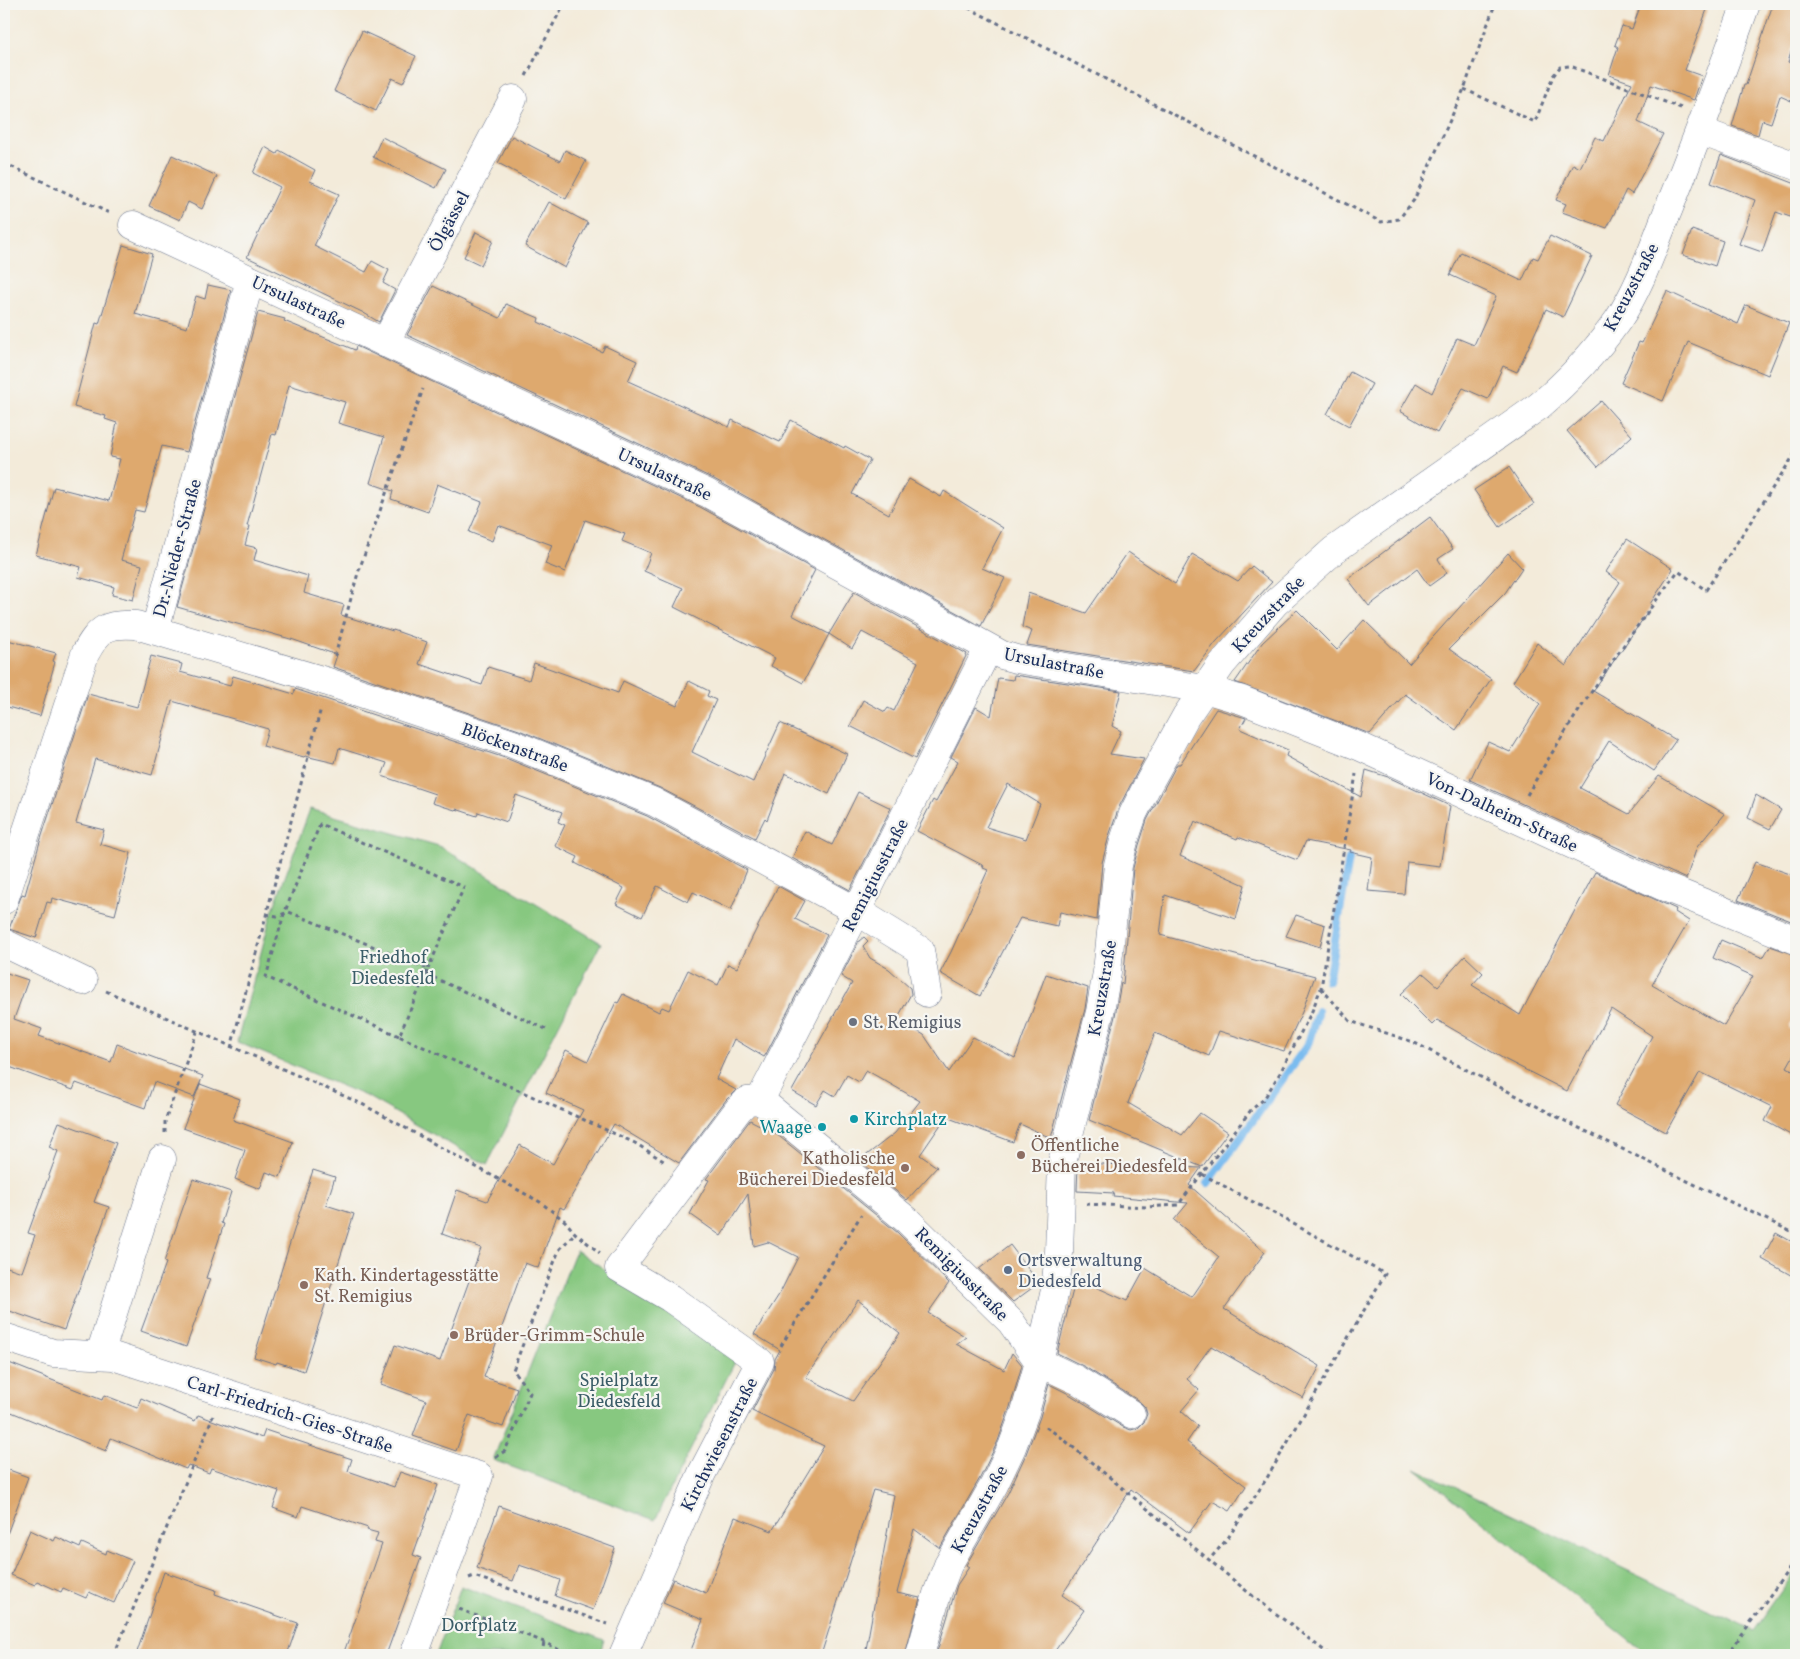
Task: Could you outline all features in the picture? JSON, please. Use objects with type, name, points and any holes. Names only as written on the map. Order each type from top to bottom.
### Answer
[{"type":"street","name":"Kreuzstraße","points":[[920,1655],[937,1594],[948,1565],[994,1485],[1012,1447],[1025,1412],[1055,1290],[1059,1253],[1062,1162],[1100,1012],[1107,972],[1118,864],[1134,814],[1155,770],[1186,716],[1222,664],[1275,603],[1334,550],[1539,406],[1570,379],[1596,350],[1619,318],[1653,249],[1703,124],[1746,4]]},
{"type":"street","name":"Ölgässel","points":[[385,343],[513,99]]},
{"type":"street","points":[[1703,124],[1796,166]]},
{"type":"street","name":"Ursulastraße","points":[[133,225],[707,493],[988,649],[1016,659],[1205,689]]},
{"type":"street","name":"Dr.-Nieder-Straße","points":[[4,900],[85,654],[92,640],[102,629],[112,625],[136,625],[155,630],[250,280]]},
{"type":"street","name":"Blöckenstraße","points":[[155,630],[328,682],[513,744],[654,802],[857,911],[920,950],[927,994]]},
{"type":"street","name":"Remigiusstraße","points":[[988,649],[760,1100],[931,1242],[1011,1322],[1038,1362]]},
{"type":"street","name":"Von-Dalheim-Straße","points":[[1205,689],[1242,700],[1361,747],[1662,886],[1796,940]]},
{"type":"street","points":[[4,943],[83,980]]},
{"type":"street","points":[[619,1268],[738,1110],[747,1101],[760,1100]]},
{"type":"street","points":[[100,1354],[162,1158]]},
{"type":"street","name":"Kirchwiesenstraße","points":[[619,1268],[670,1298],[760,1362],[702,1473],[627,1644]]},
{"type":"street","name":"Carl-Friedrich-Gies-Straße","points":[[4,1337],[53,1353],[113,1356],[479,1476]]},
{"type":"street","points":[[1038,1362],[1077,1380],[1131,1414]]},
{"type":"street","points":[[414,1655],[479,1476]]},
{"type":"path","points":[[513,99],[564,4]]},
{"type":"path","points":[[960,4],[1381,222],[1398,219],[1414,200],[1464,89],[1495,4]]},
{"type":"path","points":[[1464,89],[1536,122],[1553,76],[1560,67],[1570,66],[1703,124]]},
{"type":"path","points":[[4,163],[133,225]]},
{"type":"path","points":[[1514,818],[1542,769],[1593,691],[1678,571],[1706,590],[1796,452]]},
{"type":"path","points":[[1060,1203],[1147,1207],[1178,1205],[1251,1110],[1264,1099],[1285,1064],[1312,1011],[1321,988],[1361,747]]},
{"type":"path","points":[[399,1036],[464,887],[320,824],[284,914],[266,977],[635,1143],[687,1177]]},
{"type":"path","points":[[266,914],[278,916],[289,912],[428,969]]},
{"type":"path","points":[[426,974],[548,1030]]},
{"type":"path","points":[[83,980],[362,1104],[540,1202],[565,1220],[575,1233],[619,1268]]},
{"type":"path","points":[[1321,988],[1350,1021],[1413,1042],[1571,1124],[1796,1234]]},
{"type":"path","points":[[162,1158],[165,1149],[166,1121],[197,1032]]},
{"type":"path","points":[[1202,1174],[1385,1274],[1267,1478],[1228,1538],[1209,1560]]},
{"type":"path","points":[[760,1362],[773,1358],[875,1194]]},
{"type":"path","points":[[479,1476],[486,1463],[505,1451],[530,1393],[513,1370],[559,1250],[575,1233]]},
{"type":"path","points":[[114,1655],[223,1392]]},
{"type":"path","points":[[1025,1412],[1062,1438],[1249,1593],[1330,1655]]},
{"type":"path","points":[[1727,1655],[1796,1559]]},
{"type":"path","points":[[569,1655],[544,1642],[450,1605],[438,1587],[474,1576],[627,1644]]},
{"type":"path","points":[[542,1655],[544,1642]]},
{"type":"green space","name":"Friedhof Diedesfeld","points":[[310,809],[439,846],[601,943],[487,1165],[368,1097],[237,1042],[271,915]]},
{"type":"green space","name":"Spielplatz Diedesfeld","points":[[576,1250],[737,1358],[655,1520],[493,1460]]},
{"type":"green space","points":[[1415,1468],[1753,1631],[1796,1570],[1796,1655],[1648,1655]]},
{"type":"green space","name":"Dorfplatz","points":[[461,1586],[604,1640],[599,1655],[436,1655]]},
{"type":"building","points":[[1641,4],[1709,4],[1685,70],[1702,76],[1694,100],[1651,85],[1638,122],[1663,134],[1632,194],[1626,190],[1607,228],[1562,212],[1566,204],[1556,200],[1573,164],[1580,168],[1595,137],[1604,141],[1632,83],[1609,75],[1618,47],[1615,45],[1622,26],[1632,29]]},
{"type":"building","points":[[1773,4],[1796,4],[1796,37],[1788,62],[1796,65],[1796,103],[1780,96],[1771,123],[1762,120],[1758,135],[1732,126],[1744,85],[1746,85]]},
{"type":"building","points":[[362,31],[416,56],[403,83],[392,78],[376,111],[334,91]]},
{"type":"building","points":[[512,136],[560,161],[565,150],[586,161],[566,199],[498,163]]},
{"type":"building","points":[[382,137],[446,169],[436,188],[373,157]]},
{"type":"building","points":[[265,147],[277,154],[279,150],[315,170],[310,181],[339,194],[314,246],[366,272],[372,261],[389,270],[383,283],[395,290],[379,322],[247,257],[280,187],[253,173]]},
{"type":"building","points":[[172,155],[217,176],[202,209],[188,202],[180,220],[149,206]]},
{"type":"building","points":[[1721,155],[1796,184],[1796,219],[1776,212],[1762,252],[1739,244],[1755,200],[1711,183]]},
{"type":"building","points":[[549,202],[588,223],[565,268],[525,246]]},
{"type":"building","points":[[1692,230],[1723,241],[1715,266],[1683,255]]},
{"type":"building","points":[[476,232],[493,241],[481,265],[464,257]]},
{"type":"building","points":[[1550,236],[1592,256],[1563,317],[1546,309],[1517,372],[1503,366],[1488,399],[1463,388],[1437,433],[1400,411],[1416,383],[1432,393],[1457,338],[1474,345],[1496,296],[1450,275],[1461,252],[1522,281],[1533,257],[1538,259]]},
{"type":"building","points":[[123,245],[152,254],[135,314],[187,328],[196,296],[205,299],[208,285],[231,290],[187,452],[162,446],[144,512],[135,510],[121,560],[142,565],[133,600],[112,595],[114,587],[78,577],[81,567],[36,555],[54,487],[109,501],[120,459],[110,457],[117,423],[105,419],[106,416],[74,407],[96,323],[99,324]]},
{"type":"building","points":[[433,286],[500,318],[506,304],[539,318],[538,322],[602,352],[605,346],[637,361],[628,381],[729,427],[732,420],[780,442],[791,420],[844,448],[845,446],[870,460],[852,494],[889,514],[909,479],[941,497],[944,491],[1003,528],[982,568],[1005,578],[981,626],[714,479],[407,335]]},
{"type":"building","points":[[1667,291],[1738,324],[1746,305],[1789,323],[1768,375],[1688,342],[1663,401],[1621,383],[1639,342],[1642,343]]},
{"type":"building","points":[[258,312],[285,319],[284,321],[355,350],[356,346],[700,507],[815,570],[792,615],[829,634],[803,683],[771,666],[775,658],[674,607],[683,588],[644,571],[651,553],[622,541],[625,534],[585,520],[565,572],[545,564],[552,545],[498,525],[492,541],[469,532],[482,502],[437,484],[428,512],[391,499],[393,491],[370,483],[384,437],[338,423],[345,402],[289,385],[276,435],[272,434],[247,526],[250,526],[245,545],[257,548],[254,560],[308,576],[304,593],[344,605],[341,615],[427,642],[419,664],[482,685],[488,667],[529,680],[534,663],[618,693],[623,681],[677,706],[689,681],[709,691],[707,696],[716,700],[692,752],[753,782],[780,723],[847,754],[829,794],[785,773],[767,820],[765,818],[755,838],[660,788],[519,730],[333,667],[337,655],[294,640],[177,607]]},
{"type":"building","points":[[1350,372],[1372,384],[1349,426],[1327,414]]},
{"type":"building","points":[[1601,401],[1632,436],[1598,467],[1567,431]]},
{"type":"building","points":[[1509,467],[1534,504],[1500,527],[1474,490]]},
{"type":"building","points":[[1430,517],[1453,549],[1438,559],[1447,573],[1429,586],[1417,569],[1369,606],[1348,579]]},
{"type":"building","points":[[1627,539],[1673,569],[1650,604],[1652,606],[1593,691],[1676,740],[1654,771],[1609,741],[1580,788],[1629,814],[1659,776],[1725,814],[1697,847],[1686,879],[1470,780],[1488,742],[1510,752],[1540,704],[1513,682],[1537,643],[1566,666],[1620,582],[1606,572]]},
{"type":"building","points":[[1128,552],[1175,584],[1192,554],[1238,581],[1252,566],[1272,582],[1216,642],[1194,671],[1027,645],[1032,631],[1022,627],[1028,593],[1086,613]]},
{"type":"building","points":[[1508,553],[1522,568],[1505,593],[1449,649],[1491,679],[1456,730],[1405,694],[1370,734],[1235,682],[1262,643],[1297,610],[1337,650],[1364,620],[1409,664]]},
{"type":"building","points":[[854,592],[967,654],[915,759],[850,726],[863,700],[885,712],[888,708],[894,711],[918,662],[862,632],[852,649],[829,634]]},
{"type":"building","points":[[4,639],[56,653],[40,716],[4,706]]},
{"type":"building","points":[[151,656],[182,664],[180,672],[230,686],[233,676],[294,694],[295,689],[508,759],[647,816],[747,870],[731,910],[693,892],[688,902],[657,886],[642,917],[616,904],[624,888],[575,863],[578,857],[555,846],[565,825],[558,822],[562,812],[516,795],[507,822],[478,812],[477,816],[455,810],[432,803],[435,794],[382,776],[387,763],[339,748],[335,763],[263,746],[268,729],[172,701],[152,775],[95,759],[76,823],[104,830],[100,844],[131,853],[115,915],[52,898],[51,903],[47,902],[36,938],[9,929],[22,894],[25,895],[39,845],[88,694],[137,707]]},
{"type":"building","points":[[1014,675],[1121,691],[1112,726],[1121,731],[1110,754],[1144,759],[1119,807],[1109,836],[1102,863],[1097,920],[1060,912],[1057,926],[1020,918],[980,996],[940,973],[988,870],[983,868],[984,866],[917,831],[933,800],[936,802],[958,761],[951,757],[976,707],[991,716],[998,678],[1013,680]],"holes":[[[1008,784],[1040,804],[1026,839],[986,827]]]},
{"type":"building","points":[[1216,709],[1246,718],[1240,729],[1288,750],[1286,756],[1361,797],[1366,770],[1388,777],[1450,806],[1440,866],[1407,862],[1404,894],[1368,891],[1372,857],[1350,852],[1351,850],[1306,841],[1297,860],[1238,837],[1237,839],[1195,821],[1180,856],[1245,885],[1236,919],[1165,895],[1160,935],[1315,976],[1302,1012],[1284,1051],[1219,1031],[1209,1056],[1155,1033],[1128,1103],[1182,1135],[1200,1113],[1228,1132],[1202,1167],[1089,1120],[1115,1016],[1121,983],[1123,984],[1133,868],[1139,845],[1147,820],[1177,764],[1180,764]]},
{"type":"building","points":[[858,792],[891,808],[850,890],[792,858],[805,831],[832,845]]},
{"type":"building","points":[[1756,795],[1781,810],[1770,829],[1748,818]]},
{"type":"building","points":[[1755,862],[1796,876],[1796,923],[1738,900]]},
{"type":"building","points":[[1595,872],[1676,909],[1675,912],[1689,921],[1652,985],[1724,1026],[1753,976],[1713,958],[1721,940],[1763,958],[1770,946],[1796,955],[1796,1014],[1789,1028],[1796,1032],[1796,1051],[1787,1067],[1796,1072],[1796,1138],[1765,1121],[1772,1107],[1700,1072],[1666,1132],[1615,1105],[1652,1036],[1611,1009],[1567,1091],[1504,1059],[1437,1020],[1432,1025],[1401,994],[1423,973],[1438,986],[1465,956],[1483,973],[1472,985],[1520,1015]]},
{"type":"building","points":[[778,886],[805,901],[795,919],[827,935],[766,1054],[764,1057],[734,1039],[716,1079],[736,1090],[726,1100],[679,1163],[614,1124],[564,1209],[560,1207],[538,1268],[525,1263],[484,1377],[517,1388],[503,1427],[469,1415],[456,1451],[413,1436],[426,1400],[381,1384],[395,1345],[440,1361],[481,1248],[442,1234],[457,1190],[487,1201],[520,1145],[553,1164],[583,1110],[546,1093],[566,1050],[588,1061],[616,1002],[618,1003],[623,994],[659,1012],[662,1007],[669,1010],[688,970],[718,985],[728,964],[737,968]]},
{"type":"building","points":[[1296,915],[1325,925],[1320,947],[1286,936]]},
{"type":"building","points":[[864,937],[868,941],[863,946],[870,958],[889,969],[910,988],[911,994],[897,1019],[924,1035],[949,1072],[973,1037],[1015,1058],[1046,974],[1088,988],[1085,1009],[1051,1138],[1020,1124],[1013,1142],[946,1117],[920,1155],[937,1167],[907,1200],[859,1161],[895,1133],[920,1101],[866,1070],[859,1082],[847,1075],[835,1096],[825,1090],[816,1105],[792,1091],[852,983],[841,976],[859,941]]},
{"type":"building","points":[[4,972],[28,980],[14,1019],[42,1029],[39,1036],[111,1062],[117,1044],[203,1076],[194,1097],[154,1082],[145,1108],[76,1083],[73,1090],[4,1065]]},
{"type":"building","points":[[200,1084],[240,1099],[233,1120],[293,1142],[280,1177],[266,1172],[260,1189],[235,1179],[245,1150],[183,1128]]},
{"type":"building","points":[[750,1120],[775,1133],[898,1233],[949,1283],[928,1313],[966,1337],[956,1344],[1004,1370],[1012,1353],[1022,1365],[998,1441],[980,1478],[940,1548],[914,1529],[897,1593],[920,1598],[905,1655],[865,1655],[894,1495],[873,1490],[821,1655],[689,1655],[703,1620],[663,1603],[673,1579],[706,1593],[735,1517],[772,1531],[824,1446],[752,1411],[774,1369],[775,1359],[780,1350],[754,1334],[780,1293],[798,1257],[768,1242],[754,1246],[748,1194],[721,1236],[690,1214],[709,1180],[706,1179]],"holes":[[[858,1300],[900,1333],[853,1401],[806,1377]]]},
{"type":"building","points":[[59,1122],[116,1143],[94,1202],[109,1207],[64,1330],[4,1309],[4,1266],[22,1272],[35,1235],[28,1233],[58,1151],[49,1147]]},
{"type":"building","points":[[1078,1163],[1201,1168],[1189,1185],[1265,1252],[1224,1309],[1320,1366],[1303,1398],[1211,1346],[1187,1379],[1199,1390],[1181,1411],[1198,1426],[1187,1442],[1246,1486],[1230,1511],[1212,1501],[1189,1533],[1131,1489],[1062,1595],[1084,1610],[1052,1655],[936,1655],[957,1585],[969,1567],[966,1565],[1008,1493],[1026,1454],[1040,1417],[1049,1384],[1131,1430],[1138,1428],[1144,1422],[1147,1414],[1145,1407],[1139,1401],[1085,1367],[1057,1353],[1076,1278],[1127,1301],[1145,1268],[1192,1297],[1219,1257],[1174,1220],[1188,1203],[1113,1196],[1114,1193],[1077,1191]]},
{"type":"building","name":"Kath. Kindertagesstätte St. Remigius","points":[[313,1170],[335,1177],[326,1205],[354,1214],[304,1371],[254,1357]]},
{"type":"building","points":[[193,1179],[231,1192],[221,1223],[224,1224],[206,1278],[210,1279],[186,1347],[141,1331],[166,1263],[164,1262]]},
{"type":"building","points":[[1776,1233],[1796,1244],[1796,1278],[1762,1259]]},
{"type":"building","points":[[1010,1245],[1039,1283],[1013,1302],[979,1269]]},
{"type":"building","points":[[4,1361],[102,1400],[104,1395],[137,1408],[141,1398],[195,1421],[198,1415],[262,1438],[265,1430],[352,1459],[348,1471],[394,1487],[400,1472],[438,1485],[413,1555],[421,1558],[386,1655],[343,1655],[382,1544],[375,1542],[378,1533],[302,1506],[298,1517],[273,1508],[279,1491],[211,1468],[209,1473],[188,1465],[186,1469],[111,1438],[106,1451],[4,1409]]},
{"type":"building","points":[[4,1468],[28,1477],[6,1537],[4,1536]]},
{"type":"building","points":[[499,1506],[615,1548],[593,1610],[555,1596],[560,1580],[540,1572],[519,1565],[513,1581],[477,1568]]},
{"type":"building","points":[[30,1530],[54,1541],[56,1537],[80,1548],[82,1543],[106,1554],[107,1550],[133,1561],[114,1603],[89,1592],[86,1598],[63,1588],[61,1592],[37,1581],[35,1585],[11,1575]]},
{"type":"building","points":[[164,1572],[216,1590],[215,1594],[298,1623],[287,1655],[136,1655]]},
{"type":"waterway","points":[[1328,981],[1349,859]]},
{"type":"waterway","points":[[1208,1183],[1308,1044],[1318,1011]]},
{"type":"place","name":"St. Remigius","points":[[853,1022]]},
{"type":"place","name":"Kirchplatz","points":[[854,1119]]},
{"type":"place","name":"Waage","points":[[822,1127]]},
{"type":"place","name":"Öffentliche Bücherei Diedesfeld","points":[[1021,1155]]},
{"type":"place","name":"Katholische Bücherei Diedesfeld","points":[[905,1168]]},
{"type":"place","name":"Ortsverwaltung Diedesfeld","points":[[1008,1270]]},
{"type":"place","name":"Kath. Kindertagesstätte St. Remigius","points":[[304,1285]]},
{"type":"place","name":"Brüder-Grimm-Schule","points":[[454,1335]]}]
